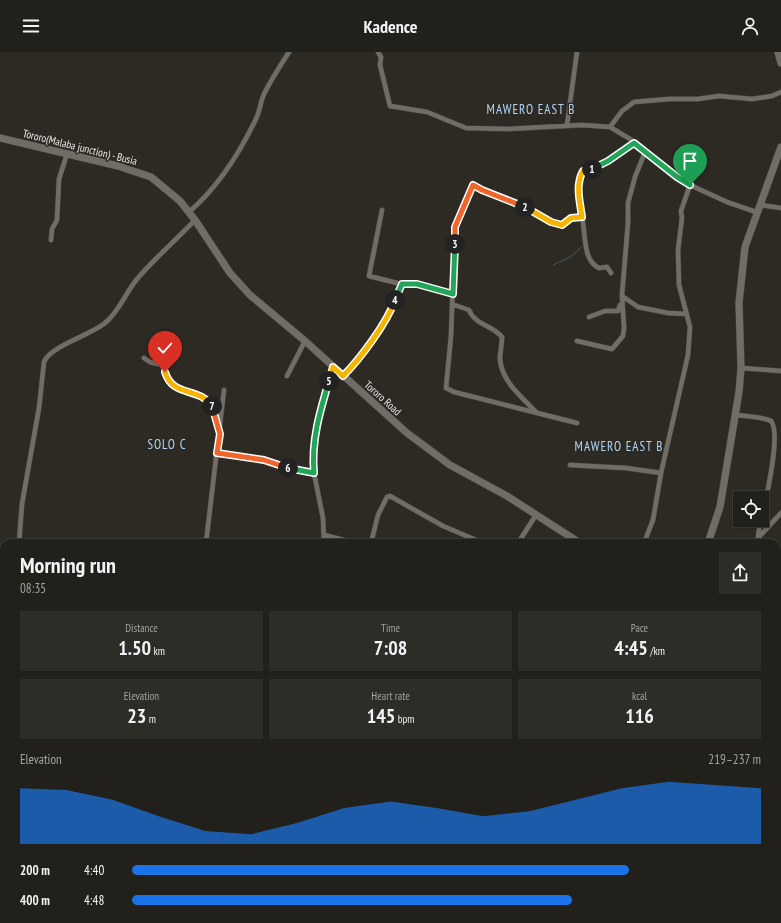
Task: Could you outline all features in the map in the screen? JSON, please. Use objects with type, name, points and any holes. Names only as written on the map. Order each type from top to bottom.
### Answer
[{"type":"main road","points":[[778,52],[781,63]]},
{"type":"main road","name":"Tororo(Malaba junction) - Busia","points":[[0,138],[138,172],[151,177],[172,193],[189,212]]},
{"type":"main road","points":[[709,539],[720,506],[741,368],[739,303],[745,247],[781,147]]},
{"type":"main road","name":"Tororo Road","points":[[189,212],[215,253],[240,285],[407,433],[435,455],[507,496],[574,539]]},
{"type":"street","points":[[189,212],[202,201],[248,136],[256,119],[264,94],[289,52]]},
{"type":"street","points":[[378,52],[381,57],[380,65],[390,106],[427,112],[466,128],[507,129],[567,125],[595,125],[610,127],[690,185],[727,202],[758,208],[781,208]]},
{"type":"street","points":[[567,125],[577,52]]},
{"type":"street","points":[[610,127],[622,111],[634,102],[669,99],[698,99],[719,96],[752,99],[772,96],[781,92]]},
{"type":"street","points":[[611,273],[607,267],[599,268],[592,264],[585,243],[585,229],[578,190],[583,171],[596,168],[634,143]]},
{"type":"street","points":[[577,341],[607,348],[615,347],[623,336],[622,295],[628,223],[628,203],[634,177],[645,152]]},
{"type":"street","points":[[51,240],[52,229],[57,220],[61,171],[67,154]]},
{"type":"street","points":[[577,422],[454,392],[446,388],[451,336],[455,227],[473,185],[518,204],[551,222],[562,225],[571,218],[582,217]]},
{"type":"street","points":[[646,539],[653,520],[661,473],[688,355],[690,327],[679,285],[678,250],[681,211],[690,185]]},
{"type":"street","points":[[382,210],[369,276],[402,284],[417,284],[453,294]]},
{"type":"street","points":[[18,539],[22,504],[39,408],[44,362],[47,356],[56,349],[82,337],[106,322],[138,278],[195,220]]},
{"type":"street","points":[[343,376],[354,365],[378,330],[394,305],[402,284]]},
{"type":"street","points":[[622,295],[638,307],[668,314],[687,314]]},
{"type":"street","points":[[589,317],[605,311],[618,311],[622,295]]},
{"type":"street","points":[[452,304],[469,310],[472,317],[479,323],[488,326],[502,337],[500,358],[506,377],[511,386],[536,412]]},
{"type":"street","points":[[287,376],[305,342]]},
{"type":"street","points":[[144,358],[150,362],[162,365],[167,379],[174,388],[195,393],[208,402],[214,409],[220,434]]},
{"type":"street","points":[[324,539],[322,506],[314,473],[313,452],[317,429],[333,367]]},
{"type":"street","points":[[741,368],[781,371]]},
{"type":"street","points":[[206,539],[224,390]]},
{"type":"street","points":[[735,415],[771,421],[777,428],[780,439],[781,437]]},
{"type":"street","points":[[768,491],[781,445]]},
{"type":"street","points":[[217,453],[264,460],[296,470],[314,473]]},
{"type":"street","points":[[570,465],[626,468],[661,473]]},
{"type":"street","points":[[372,539],[378,515],[387,497],[390,496],[443,526],[474,539]]},
{"type":"street","points":[[759,539],[781,513]]},
{"type":"street","points":[[521,539],[536,515]]},
{"type":"street","points":[[757,539],[759,527]]},
{"type":"street","points":[[324,535],[340,539]]},
{"type":"waterway","points":[[553,265],[570,257],[582,247]]},
{"type":"district","name":"MAWERO EAST B","points":[[531,109]]},
{"type":"district","name":"SOLO C","points":[[167,444]]},
{"type":"district","name":"MAWERO EAST B","points":[[619,446]]},
{"type":"route","points":[[165,372],[167,379],[174,388],[195,393],[208,402],[214,409],[220,434],[217,453],[264,460],[286,468],[314,473],[313,452],[318,419],[333,367],[343,376],[354,365],[394,305],[399,288],[402,284],[426,285],[431,289],[443,293],[453,294],[455,227],[466,197],[473,185],[518,204],[551,222],[562,225],[571,218],[582,217],[578,190],[580,176],[583,171],[596,168],[621,151],[631,147],[634,143],[666,169],[690,185]]}]
